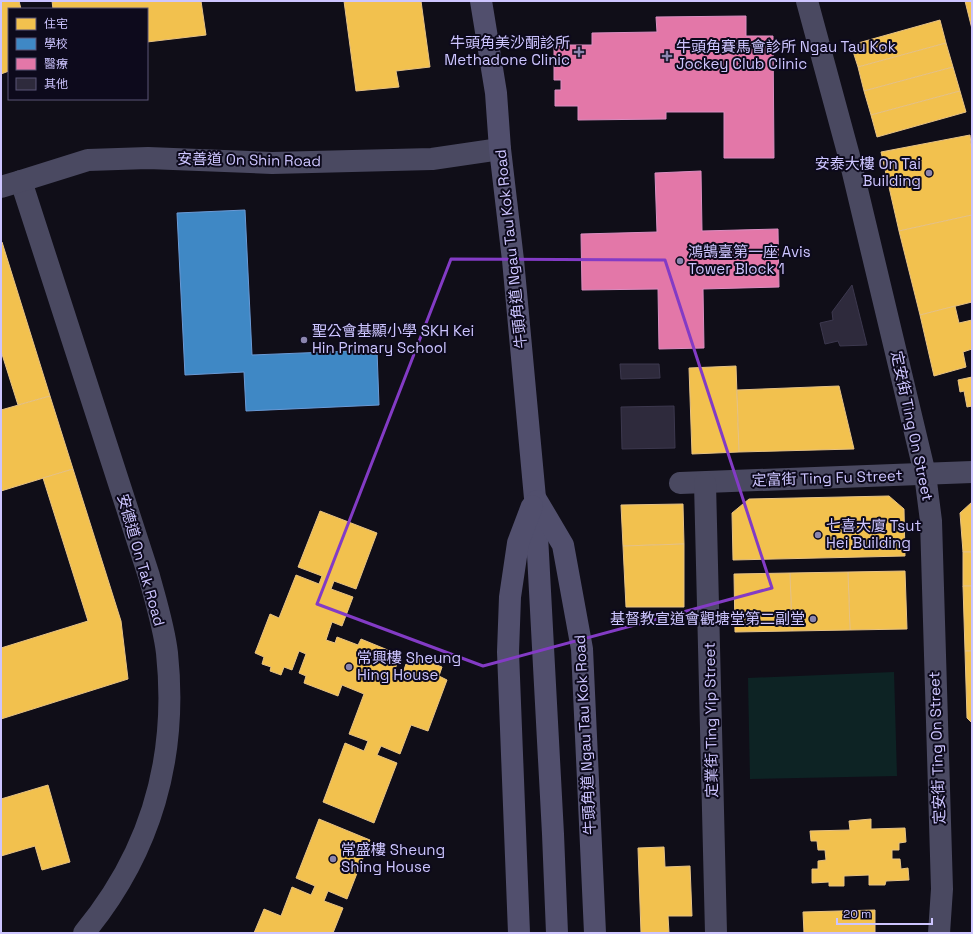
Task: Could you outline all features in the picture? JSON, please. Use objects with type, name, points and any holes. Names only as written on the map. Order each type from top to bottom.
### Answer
[{"type":"main road","name":"牛頭角道 Ngau Tau Kok Road","points":[[481,1],[496,93],[500,149],[513,260],[535,498],[557,933]]},
{"type":"main road","name":"牛頭角道 Ngau Tau Kok Road","points":[[519,933],[508,652],[510,597],[518,543],[535,498]]},
{"type":"main road","name":"牛頭角道 Ngau Tau Kok Road","points":[[535,498],[563,545],[582,649],[595,933]]},
{"type":"street","name":"定安街 Ting On Street","points":[[807,1],[849,156],[926,474],[931,521],[942,889],[939,933]]},
{"type":"street","name":"安善道 On Shin Road","points":[[11,184],[88,160],[148,158],[272,163],[432,159],[500,149]]},
{"type":"street","name":"安德道 On Tak Road","points":[[11,184],[149,576],[159,614],[166,652],[169,691],[168,725],[165,760],[157,793],[147,825],[132,860],[116,890],[84,933]]},
{"type":"street","name":"定富街 Ting Fu Street","points":[[680,483],[972,472]]},
{"type":"street","name":"定業街 Ting Yip Street","points":[[705,483],[716,933]]},
{"type":"highlighted area","points":[[451,259],[665,260],[772,588],[483,666],[317,604]]},
{"type":"green space","points":[[894,672],[897,776],[750,779],[748,678]]},
{"type":"building: 住宅","points":[[1,1],[19,1],[21,8],[8,8],[8,71],[1,74]]},
{"type":"building: 住宅","points":[[52,1],[201,1],[206,35],[148,42],[148,8],[53,8]]},
{"type":"building: 住宅","points":[[344,1],[421,1],[430,67],[396,71],[399,87],[356,91]]},
{"type":"building: 住宅","points":[[965,1],[972,1],[972,29]]},
{"type":"building: 住宅","points":[[940,20],[946,43],[858,67],[851,45]]},
{"type":"building: 住宅","points":[[946,43],[953,67],[864,91],[858,67]]},
{"type":"building: 住宅","points":[[953,67],[960,91],[871,115],[864,91]]},
{"type":"building: 住宅","points":[[960,91],[966,112],[877,137],[871,115]]},
{"type":"building: 住宅","name":"安泰大樓 On Tai Building","points":[[970,135],[972,153],[972,215],[899,231],[881,152]]},
{"type":"building: 住宅","points":[[972,215],[972,302],[920,315],[899,231]]},
{"type":"building: 住宅","points":[[1,242],[50,396],[18,405],[1,351]]},
{"type":"building: 住宅","points":[[955,306],[959,323],[972,320],[972,349],[963,352],[966,367],[934,376],[920,315]]},
{"type":"building: 住宅","points":[[736,366],[739,452],[692,454],[689,368]]},
{"type":"building: 住宅","points":[[972,377],[972,406],[967,407],[964,391],[960,392],[958,380]]},
{"type":"building: 住宅","points":[[839,386],[854,449],[739,452],[737,390]]},
{"type":"building: 住宅","points":[[50,396],[73,469],[1,491],[1,410]]},
{"type":"building: 住宅","points":[[73,469],[121,621],[128,679],[1,719],[1,648],[88,621],[43,478]]},
{"type":"building: 住宅","name":"七喜大廈 Tsut Hei Building","points":[[889,496],[904,509],[905,556],[733,560],[732,513],[749,499]]},
{"type":"building: 住宅","points":[[972,502],[972,552],[963,552],[960,513]]},
{"type":"building: 住宅","points":[[683,504],[684,544],[623,546],[621,505]]},
{"type":"building: 住宅","name":"常興樓 Sheung Hing House","points":[[320,511],[377,533],[356,589],[334,581],[331,589],[353,597],[342,626],[332,622],[326,640],[335,643],[337,637],[358,645],[361,639],[400,655],[392,678],[400,681],[406,664],[413,666],[416,657],[442,667],[439,676],[447,680],[428,731],[411,725],[400,754],[381,746],[377,755],[397,763],[374,823],[323,802],[345,743],[364,751],[368,741],[349,734],[364,694],[342,685],[338,696],[304,683],[306,676],[299,673],[306,654],[299,651],[292,670],[284,667],[281,675],[270,671],[271,667],[262,664],[264,657],[255,653],[270,614],[279,618],[296,575],[319,584],[322,576],[298,567]]},
{"type":"building: 住宅","points":[[684,544],[684,607],[626,607],[623,546]]},
{"type":"building: 住宅","points":[[963,552],[972,552],[972,586],[963,586]]},
{"type":"building: 住宅","points":[[905,571],[907,629],[850,630],[848,572]]},
{"type":"building: 住宅","points":[[848,572],[850,630],[792,631],[790,573]]},
{"type":"building: 住宅","points":[[790,573],[792,631],[735,632],[734,574]]},
{"type":"building: 住宅","points":[[963,586],[972,586],[972,651],[965,651]]},
{"type":"building: 住宅","points":[[965,651],[972,651],[972,723],[967,718]]},
{"type":"building: 住宅","points":[[48,785],[70,862],[42,870],[35,846],[1,856],[1,799]]},
{"type":"building: 住宅","name":"常盛樓 Sheung Shing House","points":[[319,819],[370,840],[347,899],[328,891],[324,901],[343,908],[333,933],[254,933],[264,909],[281,916],[292,887],[311,895],[315,886],[296,878]]},
{"type":"building: 住宅","points":[[871,819],[871,829],[905,828],[906,842],[899,843],[899,850],[892,850],[892,859],[900,859],[901,869],[908,868],[909,880],[886,881],[885,885],[869,885],[869,875],[844,876],[844,886],[829,886],[829,882],[812,883],[812,869],[818,869],[818,861],[826,860],[825,850],[818,850],[817,841],[811,841],[810,831],[850,830],[849,821]]},
{"type":"building: 住宅","points":[[664,847],[665,867],[690,866],[692,916],[668,916],[669,933],[641,933],[638,848]]},
{"type":"building: 住宅","points":[[875,910],[875,933],[804,933],[803,912]]},
{"type":"building: 學校","points":[[245,210],[252,355],[377,350],[379,405],[246,411],[244,372],[185,375],[177,213]]},
{"type":"building: 醫療","points":[[746,16],[746,36],[773,36],[774,158],[724,158],[724,112],[666,112],[666,119],[578,120],[578,106],[555,106],[555,90],[561,90],[561,80],[554,80],[554,45],[592,45],[592,33],[657,32],[656,17]]},
{"type":"building: 醫療","name":"鴻鵠臺第一座 Avis Tower Block 1","points":[[701,171],[702,231],[778,229],[779,287],[703,289],[704,348],[659,349],[658,289],[582,290],[581,234],[657,232],[655,173]]},
{"type":"building: 其他","points":[[852,285],[867,345],[840,346],[838,341],[825,344],[820,323],[833,320],[832,312]]},
{"type":"building: 其他","points":[[620,364],[659,364],[660,378],[621,379]]},
{"type":"building: 其他","points":[[674,406],[675,448],[622,449],[621,407]]},
{"type":"place","name":"牛頭角美沙酮診所 Methadone Clinic","points":[[579,52]]},
{"type":"place","name":"牛頭角賽馬會診所 Ngau Tau Kok Jockey Club Clinic","points":[[667,56]]},
{"type":"place","name":"安泰大樓 On Tai Building","points":[[929,173]]},
{"type":"place","name":"鴻鵠臺第一座 Avis Tower Block 1","points":[[680,261]]},
{"type":"place","name":"聖公會基顯小學 SKH Kei Hin Primary School","points":[[304,340]]},
{"type":"place","name":"七喜大廈 Tsut Hei Building","points":[[818,535]]},
{"type":"place","name":"基督教宣道會觀塘堂第二副堂","points":[[813,619]]},
{"type":"place","name":"常興樓 Sheung Hing House","points":[[349,667]]},
{"type":"place","name":"常盛樓 Sheung Shing House","points":[[333,859]]}]
